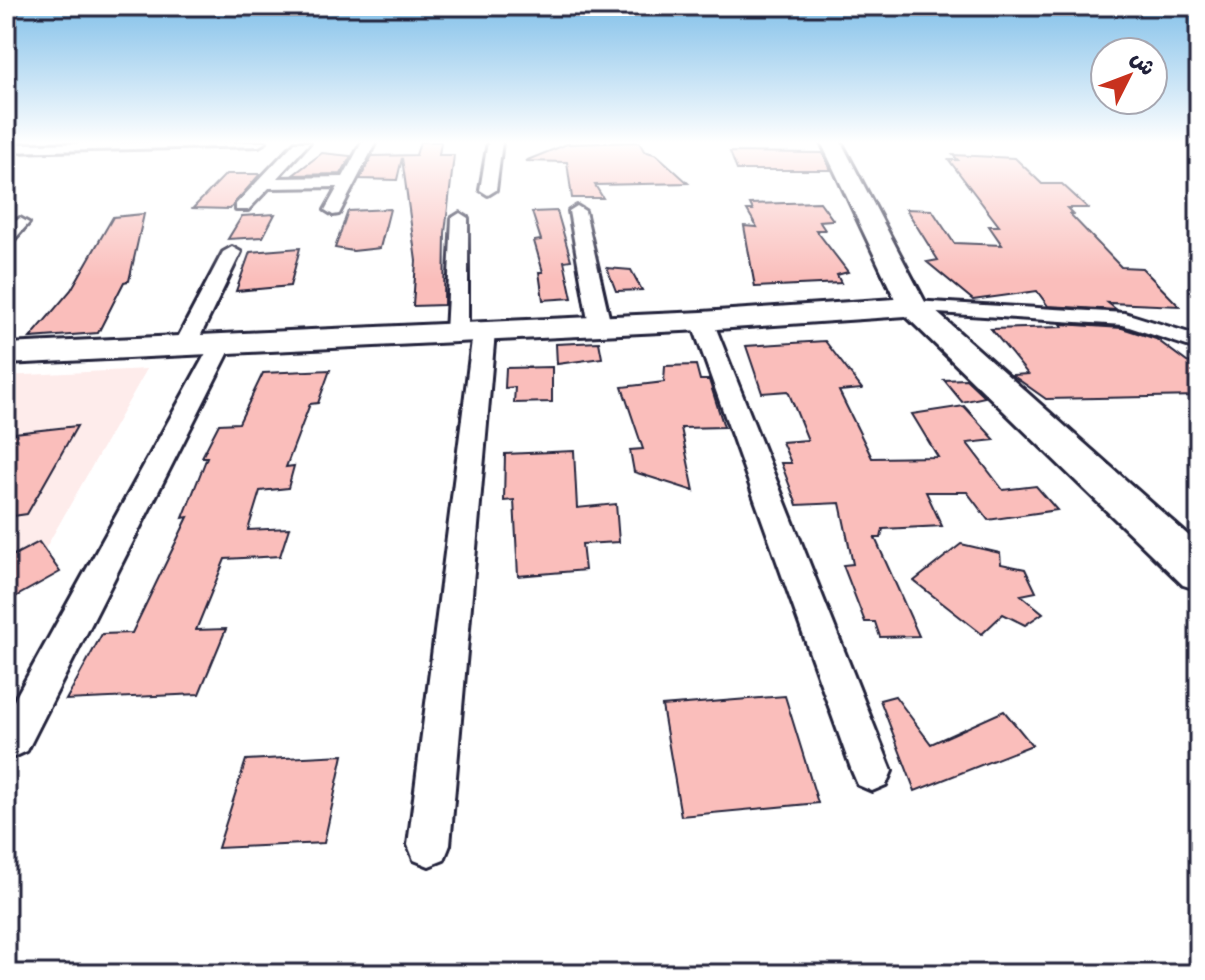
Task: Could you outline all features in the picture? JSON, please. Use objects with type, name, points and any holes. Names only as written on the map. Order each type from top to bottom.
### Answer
[{"type":"street","points":[[242,207],[260,188]]},
{"type":"street","points":[[333,210],[344,188]]},
{"type":"street","points":[[854,188],[913,307],[1199,572]]},
{"type":"street","points":[[577,211],[600,326]]},
{"type":"street","points":[[429,845],[470,332],[460,218]]},
{"type":"street","points":[[6,238],[20,223]]},
{"type":"street","points":[[185,345],[232,252]]},
{"type":"street","points":[[6,354],[702,321],[913,307],[1125,319],[1199,343]]},
{"type":"street","points":[[702,321],[872,771]]},
{"type":"street","points":[[14,738],[222,344]]},
{"type":"shaded area","points":[[147,369],[6,618],[6,376]]},
{"type":"building","points":[[213,188],[248,188],[230,209],[193,208]]},
{"type":"building","points":[[406,188],[450,188],[445,233],[444,305],[413,306],[416,261]]},
{"type":"building","points":[[571,188],[597,188],[603,198],[572,198]]},
{"type":"building","points":[[970,188],[1066,188],[1088,208],[1067,208],[1073,214],[1070,214],[1121,267],[1142,268],[1179,306],[1108,303],[1117,310],[1048,306],[1037,291],[973,300],[927,262],[938,260],[906,209],[932,210],[954,243],[1002,245],[989,226],[999,226]]},
{"type":"building","points":[[820,202],[833,220],[819,221],[825,230],[816,230],[848,272],[837,275],[841,283],[755,287],[744,226],[757,227],[747,210],[753,210],[750,204]]},
{"type":"building","points":[[390,209],[380,248],[353,251],[335,248],[348,211]]},
{"type":"building","points":[[557,211],[571,260],[564,261],[572,298],[543,300],[539,272],[543,272],[534,241],[541,240],[532,212]]},
{"type":"building","points":[[144,214],[129,281],[124,282],[98,333],[30,338],[71,290],[113,217]]},
{"type":"building","points":[[275,214],[263,237],[228,239],[242,216]]},
{"type":"building","points":[[300,248],[290,286],[236,291],[250,252]]},
{"type":"building","points":[[607,268],[631,270],[642,290],[616,291]]},
{"type":"building","points":[[1061,324],[1122,328],[1156,339],[1187,362],[1199,364],[1199,396],[1046,399],[1012,375],[1028,374],[991,329],[1063,327]]},
{"type":"building","points":[[825,341],[862,389],[839,391],[872,458],[938,457],[912,414],[964,406],[995,440],[967,443],[1003,490],[1036,486],[1057,510],[988,520],[967,492],[926,492],[942,526],[883,529],[881,538],[875,538],[919,636],[880,637],[875,622],[865,622],[843,565],[853,564],[840,503],[797,505],[781,463],[791,463],[782,442],[808,440],[788,391],[762,393],[746,346]]},
{"type":"building","points":[[599,342],[602,358],[557,364],[556,344]]},
{"type":"building","points":[[696,365],[700,380],[709,380],[724,427],[681,428],[694,491],[634,472],[630,450],[643,449],[622,387],[664,382],[665,366]]},
{"type":"building","points":[[552,367],[552,402],[514,403],[515,387],[505,388],[506,368]]},
{"type":"building","points":[[330,370],[318,403],[310,404],[286,467],[294,466],[288,488],[260,491],[248,530],[289,528],[280,556],[225,559],[196,630],[226,629],[199,694],[66,700],[102,634],[132,633],[188,517],[183,518],[207,457],[202,457],[219,424],[239,423],[263,373]]},
{"type":"building","points":[[966,379],[985,397],[962,402],[944,380]]},
{"type":"building","points":[[77,426],[27,514],[6,517],[6,434]]},
{"type":"building","points":[[574,451],[577,508],[616,504],[619,542],[582,544],[585,570],[518,576],[514,500],[504,501],[505,454]]},
{"type":"building","points":[[39,542],[60,572],[6,602],[6,559]]},
{"type":"building","points":[[961,544],[1000,553],[1001,564],[1025,569],[1036,592],[1021,595],[1043,613],[1025,625],[1003,614],[982,634],[914,581]]},
{"type":"building","points":[[785,696],[818,803],[681,816],[662,706]]},
{"type":"building","points":[[895,696],[931,744],[1004,711],[1032,745],[915,791],[880,700]]},
{"type":"building","points":[[343,755],[324,843],[218,848],[246,760]]}]
